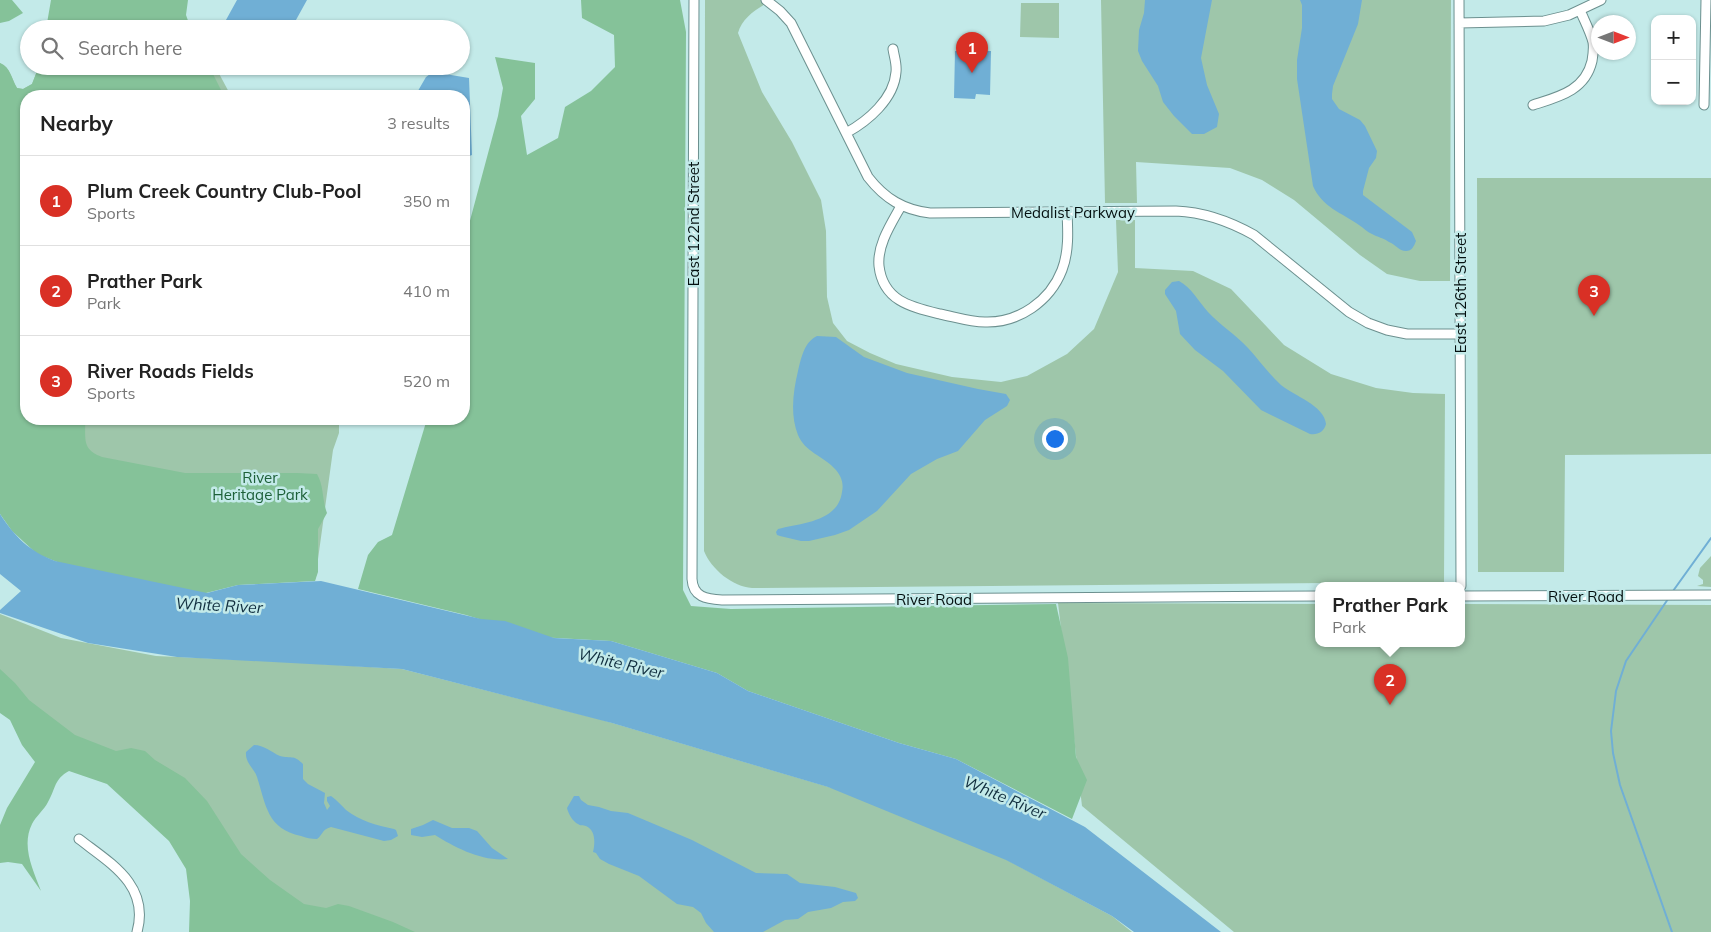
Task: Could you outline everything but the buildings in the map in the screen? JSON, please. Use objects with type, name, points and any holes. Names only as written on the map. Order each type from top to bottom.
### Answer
[{"type":"street","name":"East 122nd Street","points":[[693,448],[694,0]]},
{"type":"street","name":"Medalist Parkway","points":[[766,0],[791,23],[868,177],[882,193],[901,206],[930,213],[1198,213],[1221,219],[1254,235],[1349,312],[1368,323],[1387,330],[1407,334],[1460,334]]},
{"type":"street","name":"East 126th Street","points":[[1459,0],[1461,582]]},
{"type":"street","points":[[1459,23],[1538,22],[1558,19],[1601,0]]},
{"type":"street","points":[[1704,105],[1706,0]]},
{"type":"street","points":[[1534,105],[1575,89],[1586,76],[1593,56],[1593,44],[1580,10]]},
{"type":"street","points":[[846,133],[869,118],[885,99],[896,73],[893,49]]},
{"type":"street","points":[[901,206],[884,240],[880,254],[881,274],[891,294],[910,306],[967,320],[984,322],[1006,320],[1022,314],[1038,303],[1051,290],[1059,278],[1064,264],[1067,240],[1067,213]]},
{"type":"street","name":"River Road","points":[[693,448],[692,582],[696,592],[701,597],[708,599],[1315,596]]},
{"type":"street","name":"River Road","points":[[1465,596],[1711,595]]},
{"type":"street","points":[[79,840],[117,868],[129,882],[135,893],[138,906],[139,920],[137,932]]},
{"type":"green space","points":[[0,0],[12,0],[23,13],[9,21],[0,23]]},
{"type":"green space","points":[[51,0],[188,0],[186,15],[188,20],[48,20]]},
{"type":"green space","points":[[581,0],[680,0],[686,32],[683,590],[691,606],[731,609],[1056,604],[1068,658],[1076,757],[1087,780],[1072,819],[956,759],[899,743],[748,691],[717,673],[611,641],[538,637],[466,615],[358,589],[368,555],[378,542],[392,535],[425,425],[470,425],[470,221],[498,116],[503,88],[495,57],[535,63],[535,99],[521,116],[527,155],[558,138],[565,107],[591,91],[615,67],[614,35],[582,18]]},
{"type":"green space","points":[[705,0],[772,0],[747,18],[738,33],[762,92],[792,142],[821,200],[826,231],[827,297],[833,323],[847,341],[896,364],[952,377],[1001,382],[1027,376],[1067,354],[1094,329],[1118,272],[1116,220],[1135,220],[1135,268],[1193,271],[1231,289],[1284,345],[1331,374],[1376,388],[1413,393],[1445,394],[1444,582],[752,588],[730,581],[717,570],[704,551]]},
{"type":"green space","points":[[1101,0],[1451,0],[1450,281],[1420,281],[1387,274],[1360,255],[1294,200],[1262,180],[1230,168],[1136,162],[1137,203],[1105,203]]},
{"type":"green space","points":[[1021,3],[1059,3],[1059,38],[1020,37]]},
{"type":"green space","name":"River Heritage Park","points":[[0,63],[9,70],[17,88],[23,89],[32,84],[36,75],[220,75],[228,90],[20,90],[20,425],[339,425],[339,433],[333,450],[315,581],[0,470]]},
{"type":"green space","name":"River Heritage Park","points":[[0,63],[9,70],[17,88],[23,89],[32,84],[36,75],[214,75],[221,90],[20,90],[20,425],[85,425],[86,442],[95,454],[185,473],[317,474],[321,483],[327,513],[318,529],[318,572],[315,581],[238,585],[202,594],[105,581],[37,554],[12,531],[0,514]]},
{"type":"green space","points":[[1477,178],[1711,178],[1711,454],[1565,455],[1564,572],[1478,572]]},
{"type":"green space","points":[[1711,556],[1711,587],[1697,586],[1703,584],[1703,580],[1698,576],[1700,568]]},
{"type":"green space","points":[[1058,603],[1315,604],[1315,647],[1465,647],[1465,604],[1711,605],[1711,932],[1234,932],[1082,806]]},
{"type":"green space","points":[[0,614],[61,638],[156,656],[402,669],[599,719],[839,790],[981,846],[1112,916],[1132,932],[381,932],[313,912],[72,740],[0,682]]},
{"type":"green space","points":[[0,669],[29,700],[75,735],[116,751],[131,748],[145,751],[155,760],[185,778],[207,801],[241,854],[270,880],[304,904],[326,908],[338,904],[349,906],[415,932],[189,932],[190,901],[186,869],[169,841],[107,784],[69,771],[58,781],[48,802],[32,824],[29,832],[29,858],[41,891],[22,864],[0,863],[0,825],[7,808],[35,762],[22,745],[10,720],[0,713]]},
{"type":"water","points":[[237,0],[307,0],[296,20],[226,20]]},
{"type":"water","points":[[1145,0],[1212,0],[1201,58],[1207,85],[1219,114],[1217,127],[1204,134],[1192,134],[1174,116],[1163,102],[1158,86],[1142,61],[1138,51],[1139,30],[1144,13]]},
{"type":"water","points":[[1300,0],[1362,0],[1358,24],[1333,86],[1332,99],[1339,109],[1360,120],[1365,126],[1377,151],[1376,158],[1369,168],[1363,195],[1412,232],[1416,241],[1410,250],[1401,250],[1333,209],[1322,199],[1313,186],[1297,79],[1297,60],[1302,28],[1302,5]]},
{"type":"water","points":[[955,51],[991,51],[990,95],[976,94],[975,99],[954,98]]},
{"type":"water","points":[[429,75],[451,75],[469,78],[469,90],[418,90]]},
{"type":"water","points":[[470,104],[472,155],[470,156]]},
{"type":"water","points":[[1179,281],[1191,291],[1213,317],[1248,348],[1281,385],[1320,411],[1326,424],[1322,431],[1310,434],[1261,410],[1223,371],[1195,350],[1180,334],[1176,311],[1165,294],[1165,290],[1172,282]]},
{"type":"water","points":[[817,336],[836,337],[864,357],[907,373],[1006,394],[1010,400],[1007,406],[985,420],[958,451],[937,459],[911,474],[877,511],[849,530],[809,541],[801,541],[777,535],[776,532],[778,529],[817,520],[834,510],[843,489],[840,476],[830,464],[805,446],[795,427],[794,395],[800,361],[809,342]]},
{"type":"water","name":"White River","points":[[0,514],[11,530],[30,548],[55,561],[207,593],[238,585],[321,581],[481,619],[505,621],[554,638],[611,641],[717,673],[748,691],[899,743],[956,759],[1085,827],[1221,932],[1134,932],[1112,916],[1006,860],[828,787],[612,723],[402,669],[177,657],[88,643],[0,613],[0,610],[21,591],[0,574]]},
{"type":"water","points":[[254,745],[264,747],[280,756],[300,761],[303,764],[303,779],[308,784],[325,793],[324,803],[327,810],[330,806],[327,797],[331,796],[351,814],[368,822],[394,829],[398,836],[384,841],[331,827],[325,830],[317,839],[313,839],[290,833],[281,828],[275,822],[266,806],[256,774],[246,756],[246,752]]},
{"type":"water","points":[[574,796],[579,796],[588,805],[628,813],[692,840],[756,873],[787,874],[800,883],[835,887],[856,893],[858,898],[855,901],[843,902],[831,908],[808,912],[798,919],[785,920],[763,932],[714,932],[706,923],[701,913],[693,907],[677,904],[639,876],[600,859],[593,852],[594,841],[592,831],[586,826],[576,823],[568,812],[567,808]]},
{"type":"water","points":[[433,820],[452,828],[469,828],[477,831],[492,848],[508,859],[479,856],[452,845],[435,835],[422,837],[411,835],[411,829]]},
{"type":"waterway","points":[[1673,591],[1711,538]]},
{"type":"waterway","points":[[1668,599],[1626,661],[1616,691],[1611,731],[1613,753],[1620,785],[1672,932]]},
{"type":"place","name":"Plum Creek Country Club-Pool","points":[[972,73]]},
{"type":"place","name":"River Roads Fields","points":[[1594,316]]},
{"type":"place","name":"Prather Park","points":[[1390,705]]}]
